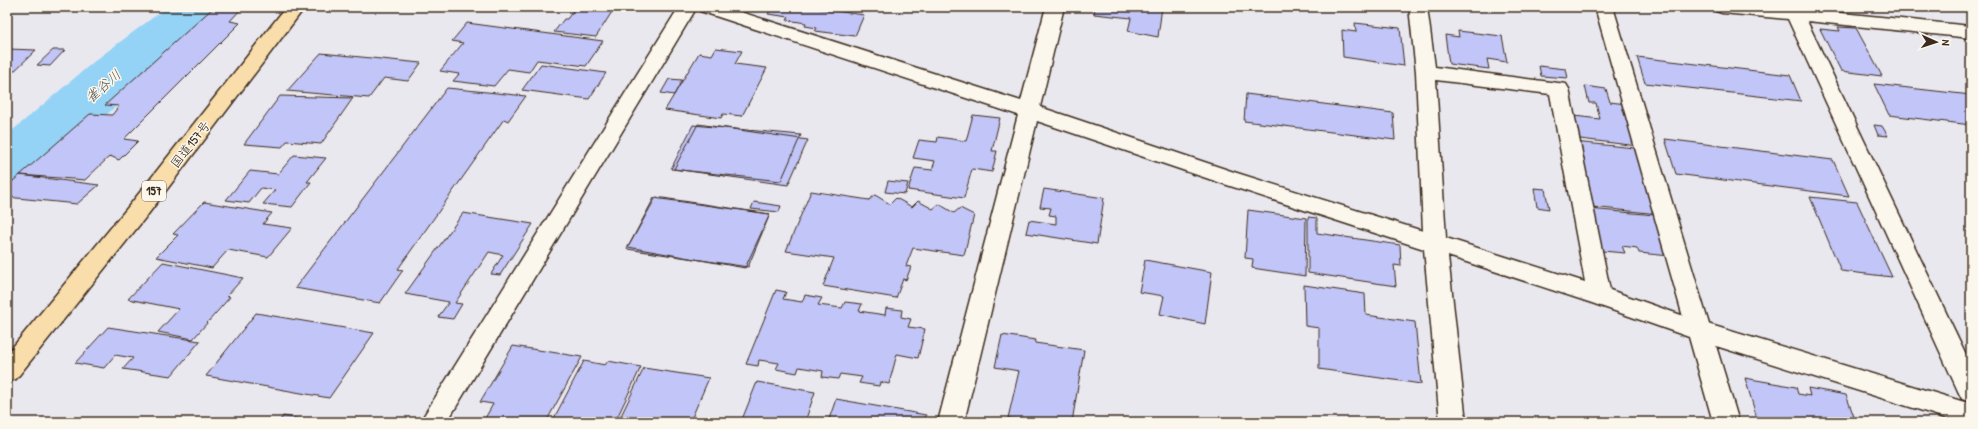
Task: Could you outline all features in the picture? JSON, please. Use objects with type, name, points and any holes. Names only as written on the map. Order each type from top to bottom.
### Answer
[{"type":"highway","name":"国道157号","points":[[7,372],[141,207],[296,7]]},
{"type":"street","points":[[433,422],[688,7]]},
{"type":"street","points":[[706,7],[1030,111],[1228,178],[1599,296],[1699,331],[1971,415]]},
{"type":"street","points":[[951,422],[1055,7]]},
{"type":"street","points":[[1418,7],[1426,72],[1436,245],[1453,422]]},
{"type":"street","points":[[1604,7],[1726,422]]},
{"type":"street","points":[[1722,7],[1793,11],[1971,32]]},
{"type":"street","points":[[1793,11],[1971,391]]},
{"type":"street","points":[[1426,72],[1559,89],[1599,296]]},
{"type":"building","points":[[214,7],[243,7],[230,21],[240,23],[124,139],[138,141],[119,160],[110,156],[85,180],[20,175],[90,114],[112,115],[119,106],[105,105]]},
{"type":"building","points":[[576,7],[615,7],[596,37],[554,32]]},
{"type":"building","points":[[772,7],[815,8],[864,15],[855,36],[815,31],[817,28],[805,26],[806,23],[787,20],[789,17],[768,14]]},
{"type":"building","points":[[1095,7],[1162,7],[1158,37],[1128,31],[1131,18],[1094,14]]},
{"type":"building","points":[[467,23],[603,41],[586,66],[537,60],[529,72],[508,69],[494,86],[453,81],[459,74],[440,71],[463,43],[452,41]]},
{"type":"building","points":[[1355,23],[1400,28],[1404,66],[1343,57],[1342,30],[1356,32]]},
{"type":"building","points":[[1838,27],[1856,28],[1882,76],[1841,71],[1820,29],[1840,31]]},
{"type":"building","points":[[1458,31],[1502,36],[1507,62],[1487,59],[1489,69],[1449,64],[1445,35],[1459,37]]},
{"type":"building","points":[[716,48],[742,51],[735,64],[767,68],[742,116],[723,114],[721,118],[665,110],[699,53],[712,55]]},
{"type":"building","points":[[7,49],[36,50],[7,78]]},
{"type":"building","points":[[53,50],[65,50],[50,66],[37,65]]},
{"type":"building","points":[[321,53],[421,63],[408,81],[384,78],[369,98],[287,91]]},
{"type":"building","points":[[1637,57],[1790,75],[1801,101],[1645,83]]},
{"type":"building","points":[[541,64],[606,73],[589,99],[522,90]]},
{"type":"building","points":[[1539,66],[1566,69],[1568,78],[1541,76]]},
{"type":"building","points":[[669,79],[682,80],[674,95],[661,93]]},
{"type":"building","points":[[1874,84],[1971,95],[1971,125],[1889,115]]},
{"type":"building","points":[[1585,86],[1606,89],[1610,102],[1626,104],[1638,146],[1580,139],[1574,116],[1600,119],[1596,103],[1589,103]]},
{"type":"building","points":[[447,88],[526,96],[508,121],[504,119],[398,269],[403,270],[380,303],[295,288]]},
{"type":"building","points":[[1246,94],[1393,113],[1395,140],[1244,121]]},
{"type":"building","points":[[280,96],[353,98],[321,144],[287,141],[282,147],[244,144]]},
{"type":"building","points":[[973,115],[1000,118],[992,151],[997,151],[992,172],[972,169],[964,198],[908,190],[915,168],[932,170],[935,161],[913,158],[919,140],[937,142],[938,137],[966,141]]},
{"type":"building","points":[[698,124],[808,140],[788,185],[674,169]]},
{"type":"building","points":[[693,125],[801,135],[781,181],[671,169]]},
{"type":"building","points":[[1874,125],[1882,126],[1888,136],[1878,135]]},
{"type":"building","points":[[1665,139],[1833,160],[1849,196],[1676,174]]},
{"type":"building","points":[[1574,142],[1635,148],[1658,214],[1592,207]]},
{"type":"building","points":[[294,155],[326,158],[307,182],[311,182],[292,207],[263,204],[275,190],[261,188],[249,203],[226,200],[250,171],[278,174]]},
{"type":"building","points":[[20,175],[99,185],[77,204],[7,197],[7,186]]},
{"type":"building","points":[[888,181],[908,183],[905,194],[885,192]]},
{"type":"building","points":[[1534,188],[1545,189],[1549,209],[1537,207]]},
{"type":"building","points":[[1044,189],[1104,198],[1097,244],[1026,233],[1029,220],[1056,224],[1056,216],[1049,215],[1051,208],[1040,207]]},
{"type":"building","points":[[811,191],[869,200],[875,195],[890,204],[896,198],[912,207],[918,201],[933,209],[939,204],[954,213],[960,208],[974,215],[964,255],[913,248],[906,266],[911,267],[906,280],[903,279],[896,298],[823,286],[834,258],[786,251]]},
{"type":"building","points":[[656,197],[770,214],[748,267],[627,249]]},
{"type":"building","points":[[1810,197],[1857,202],[1892,277],[1841,271]]},
{"type":"building","points":[[654,198],[770,214],[745,268],[628,247]]},
{"type":"building","points":[[204,202],[272,213],[263,224],[292,228],[268,257],[228,250],[212,268],[156,257],[178,235],[173,234]]},
{"type":"building","points":[[754,202],[781,206],[779,212],[751,209]]},
{"type":"building","points":[[1589,209],[1655,215],[1670,256],[1639,253],[1637,248],[1622,246],[1625,253],[1602,251]]},
{"type":"building","points":[[1248,210],[1306,218],[1305,276],[1252,268],[1253,259],[1245,258]]},
{"type":"building","points":[[463,213],[533,224],[500,275],[491,274],[503,255],[489,252],[455,303],[462,304],[453,319],[438,317],[449,302],[405,294]]},
{"type":"building","points":[[1308,217],[1317,218],[1317,233],[1400,245],[1401,266],[1394,265],[1396,286],[1308,273]]},
{"type":"building","points":[[1145,260],[1212,272],[1205,324],[1160,314],[1164,296],[1139,292]]},
{"type":"building","points":[[163,262],[243,278],[227,296],[230,297],[193,339],[158,332],[179,309],[128,299]]},
{"type":"building","points":[[1304,285],[1365,294],[1366,315],[1415,322],[1421,384],[1319,369],[1319,328],[1305,326]]},
{"type":"building","points":[[776,290],[786,292],[783,299],[802,302],[805,295],[822,298],[818,305],[842,308],[845,302],[862,304],[859,311],[885,315],[886,308],[902,310],[901,317],[911,319],[908,327],[925,329],[918,358],[897,354],[889,384],[880,382],[879,386],[859,383],[862,377],[840,374],[838,379],[822,377],[823,371],[799,367],[797,373],[776,369],[779,363],[759,360],[758,366],[746,364]]},
{"type":"building","points":[[256,313],[374,333],[329,398],[206,376]]},
{"type":"building","points":[[108,327],[200,341],[171,376],[123,369],[133,358],[115,355],[104,368],[75,363]]},
{"type":"building","points":[[1002,335],[1036,340],[1035,343],[1084,350],[1072,422],[1029,422],[1008,418],[1019,371],[995,367]]},
{"type":"building","points":[[513,346],[582,357],[546,422],[483,422],[493,404],[480,402]]},
{"type":"building","points":[[584,361],[605,365],[608,361],[641,367],[615,422],[598,419],[597,422],[552,422]]},
{"type":"building","points":[[644,368],[709,378],[690,422],[618,422]]},
{"type":"building","points":[[1745,378],[1796,387],[1798,394],[1810,396],[1808,388],[1846,395],[1856,422],[1758,422]]},
{"type":"building","points":[[757,382],[815,392],[805,422],[741,422]]},
{"type":"building","points":[[836,399],[926,415],[924,422],[828,422]]},
{"type":"building","points":[[283,416],[316,422],[279,422]]},
{"type":"waterway","name":"雀谷川","points":[[7,170],[118,72],[203,7]]}]
